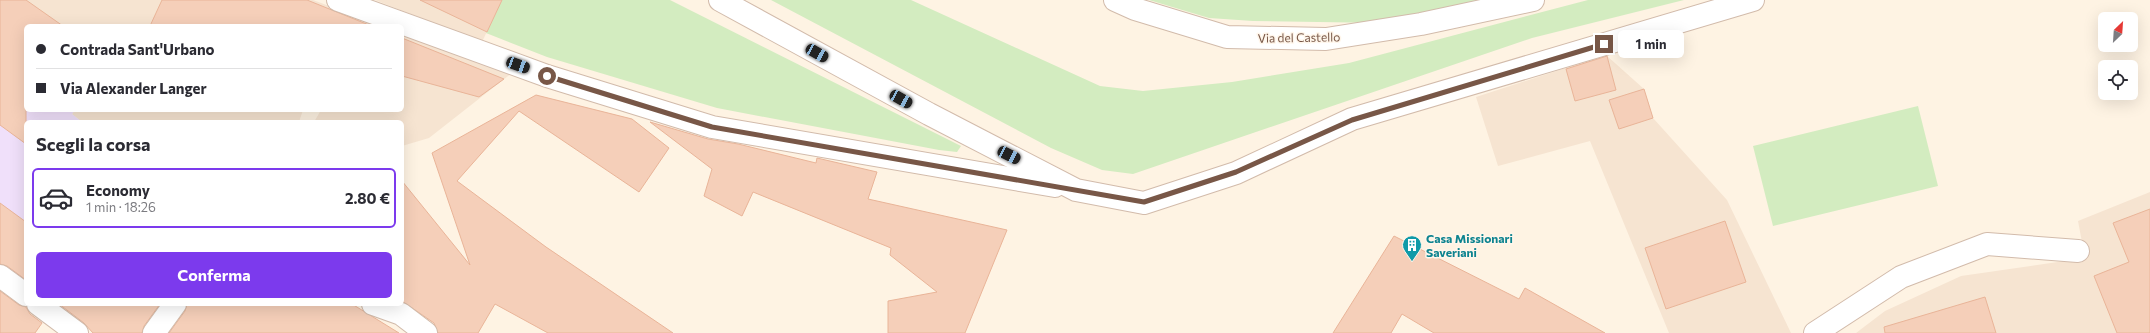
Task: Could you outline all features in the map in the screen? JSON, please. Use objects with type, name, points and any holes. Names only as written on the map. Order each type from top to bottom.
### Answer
[{"type":"street","points":[[338,0],[547,76],[712,127],[1144,202],[1236,172],[1352,120],[1753,0]]},
{"type":"street","points":[[720,0],[929,114],[1076,190]]},
{"type":"street","name":"Via del Castello","points":[[1115,0],[1135,9],[1227,38],[1326,39],[1421,24],[1533,0]]},
{"type":"street","points":[[1815,333],[1901,277],[1987,244],[2078,251]]},
{"type":"street","points":[[0,276],[24,294]]},
{"type":"street","points":[[41,306],[77,333]]},
{"type":"street","points":[[154,333],[174,306]]},
{"type":"street","points":[[378,306],[401,314],[426,333]]},
{"type":"shaded area","points":[[0,0],[313,0],[378,24],[24,24]]},
{"type":"shaded area","points":[[375,0],[502,0],[482,42]]},
{"type":"shaded area","points":[[404,34],[512,73],[429,138],[404,145],[404,120],[315,120],[320,112],[404,112]]},
{"type":"shaded area","points":[[0,55],[24,106],[24,112],[74,112],[72,114],[80,120],[24,120],[24,282],[0,265]]},
{"type":"shaded area","points":[[1606,55],[1644,89],[1653,118],[1727,200],[1791,333],[1669,333],[1590,141],[1498,166],[1476,97]]},
{"type":"shaded area","points":[[74,112],[302,112],[300,120],[80,120],[72,114]]},
{"type":"shaded area","points":[[2150,192],[2150,333],[1856,333],[1885,311],[1961,276],[2085,258],[2078,221]]},
{"type":"green space","points":[[502,0],[670,0],[961,146],[957,152],[939,150],[717,108],[547,57],[486,33]]},
{"type":"green space","points":[[771,0],[911,0],[1100,86],[1143,91],[1232,82],[1349,63],[1588,0],[1684,0],[1532,38],[1133,174],[1102,170],[1051,148]]},
{"type":"green space","points":[[1149,0],[1485,0],[1382,23],[1253,21],[1209,18]]},
{"type":"green space","points":[[1918,106],[1938,186],[1773,226],[1753,146]]},
{"type":"building","points":[[0,0],[26,0],[60,24],[24,24],[24,112],[26,112],[26,120],[24,120],[24,143],[0,125]]},
{"type":"building","points":[[162,0],[307,0],[367,24],[151,24]]},
{"type":"building","points":[[420,0],[502,0],[487,32]]},
{"type":"building","points":[[404,39],[504,79],[479,97],[404,77]]},
{"type":"building","points":[[1607,56],[1616,90],[1575,101],[1566,69]]},
{"type":"building","points":[[1644,89],[1653,118],[1619,129],[1609,100]]},
{"type":"building","points":[[536,95],[632,119],[669,148],[639,192],[519,111],[457,181],[546,247],[673,333],[548,333],[495,304],[478,333],[438,333],[434,323],[404,302],[404,183],[470,265],[432,153]]},
{"type":"building","points":[[650,122],[708,139],[738,144],[816,163],[817,158],[877,172],[868,199],[1007,230],[965,333],[888,333],[888,301],[937,292],[890,255],[891,248],[753,192],[742,216],[704,196],[712,169]]},
{"type":"building","points":[[0,203],[24,221],[24,279],[7,266],[0,264]]},
{"type":"building","points":[[2150,209],[2150,333],[2117,333],[2094,276],[2129,262],[2113,223]]},
{"type":"building","points":[[1725,221],[1746,282],[1666,309],[1645,248]]},
{"type":"building","name":"Casa Missionari Saveriani","points":[[1394,236],[1519,299],[1525,288],[1605,333],[1434,333],[1402,314],[1391,333],[1333,333]]},
{"type":"building","points":[[0,291],[19,305],[26,307],[30,314],[42,323],[35,333],[0,333]]},
{"type":"building","points":[[1985,297],[1996,333],[1885,333],[1884,327]]},
{"type":"building","points":[[62,306],[159,306],[144,326],[142,333],[93,333],[84,323]]},
{"type":"building","points":[[186,306],[355,306],[399,333],[169,333],[185,311]]},
{"type":"place","name":"Casa Missionari Saveriani","points":[[1412,262]]},
{"type":"route","points":[[547,76],[712,127],[1144,202],[1236,172],[1352,120],[1604,44]]}]
